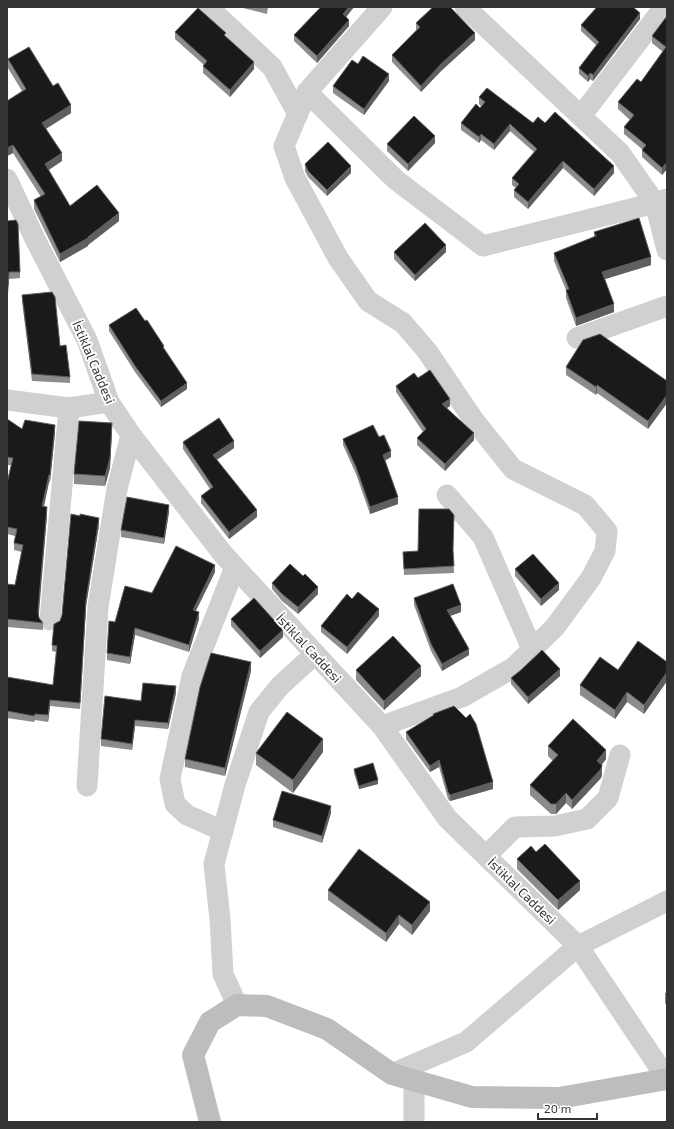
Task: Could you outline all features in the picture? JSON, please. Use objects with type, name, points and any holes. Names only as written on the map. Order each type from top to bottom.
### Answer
[{"type":"street","points":[[208,7],[272,67],[298,114]]},
{"type":"street","points":[[382,7],[307,92],[284,146],[295,178],[338,258],[368,301],[403,323],[427,351],[474,419],[513,469],[585,505],[607,532],[605,551],[591,578],[556,627],[513,668],[462,697],[382,726]]},
{"type":"street","points":[[465,7],[620,153],[661,201],[667,250]]},
{"type":"street","points":[[581,116],[659,14]]},
{"type":"street","points":[[307,92],[396,180],[483,246],[661,201]]},
{"type":"street","name":"İstiklal Caddesi","points":[[7,179],[87,340],[109,402],[131,435],[223,554],[382,726],[447,818],[578,946],[667,1079]]},
{"type":"street","points":[[578,338],[667,306]]},
{"type":"street","points":[[7,400],[68,408],[109,402]]},
{"type":"street","points":[[50,620],[68,408]]},
{"type":"street","points":[[87,786],[98,607],[117,489],[131,435]]},
{"type":"street","points":[[447,495],[483,537],[532,649]]},
{"type":"street","points":[[223,831],[188,816],[175,804],[170,779],[192,676],[235,567]]},
{"type":"street","points":[[237,1005],[223,974],[220,919],[214,864],[235,785],[259,712],[280,686],[315,654]]},
{"type":"street","points":[[486,856],[515,827],[555,826],[587,819],[608,798],[620,755]]},
{"type":"street","points":[[392,1074],[466,1042],[578,946],[667,901]]},
{"type":"street","points":[[210,1122],[193,1055],[210,1022],[237,1005],[267,1006],[327,1028],[392,1074],[472,1097],[559,1098],[667,1079]]},
{"type":"street","points":[[414,1080],[414,1122]]},
{"type":"building","points":[[321,7],[349,7],[343,14],[349,20],[317,56],[294,35]]},
{"type":"building","points":[[433,7],[450,7],[475,33],[441,64],[421,86],[392,55],[420,27],[416,23]]},
{"type":"building","points":[[597,7],[633,7],[640,13],[593,75],[590,73],[588,76],[579,68],[599,42],[581,25]]},
{"type":"building","points":[[198,8],[226,33],[224,35],[254,62],[230,90],[203,66],[207,61],[175,32]]},
{"type":"building","points":[[667,16],[667,162],[662,168],[642,150],[646,145],[624,127],[634,115],[618,102],[637,79],[641,82],[666,47],[652,36]]},
{"type":"building","points":[[29,47],[53,86],[58,83],[71,105],[42,123],[62,153],[45,164],[70,206],[97,185],[119,213],[88,238],[60,254],[34,200],[45,194],[13,145],[7,148],[7,101],[26,89],[8,59]]},
{"type":"building","points":[[363,56],[389,74],[364,109],[333,86],[352,60],[358,64]]},
{"type":"building","points":[[487,88],[533,123],[538,117],[545,123],[555,112],[614,166],[594,189],[563,161],[528,202],[514,190],[519,184],[512,178],[537,149],[510,124],[494,144],[481,134],[479,137],[461,123],[476,104],[480,108],[485,102],[479,97]]},
{"type":"building","points":[[414,116],[435,136],[408,164],[387,144]]},
{"type":"building","points":[[328,142],[351,166],[327,190],[308,171],[305,164]]},
{"type":"building","points":[[639,218],[651,257],[602,272],[614,304],[576,318],[566,290],[569,289],[554,253],[596,236],[594,232]]},
{"type":"building","points":[[16,220],[18,224],[20,272],[9,272],[7,286],[7,221]]},
{"type":"building","points":[[425,223],[446,245],[415,275],[394,252]]},
{"type":"building","points":[[52,292],[55,297],[60,346],[66,345],[70,377],[32,374],[22,295]]},
{"type":"building","points":[[136,308],[145,321],[147,320],[187,383],[161,401],[135,366],[109,325]]},
{"type":"building","points":[[600,334],[667,381],[667,395],[648,421],[597,385],[596,387],[566,367],[583,340]]},
{"type":"building","points":[[430,370],[450,399],[442,404],[474,433],[445,464],[417,438],[426,429],[396,386],[414,373],[418,378]]},
{"type":"building","points":[[219,418],[234,441],[213,455],[257,510],[229,532],[201,496],[213,487],[183,442]]},
{"type":"building","points":[[7,419],[22,429],[25,420],[55,425],[50,475],[42,506],[47,507],[38,611],[39,618],[43,623],[7,619],[7,584],[15,585],[23,545],[14,543],[17,529],[7,527],[7,483],[13,458],[7,457]]},
{"type":"building","points":[[79,421],[112,423],[110,458],[105,476],[74,474]]},
{"type":"building","points":[[373,425],[379,437],[384,435],[391,451],[383,455],[398,497],[370,507],[356,467],[343,439]]},
{"type":"building","points":[[127,497],[169,505],[164,538],[121,530]]},
{"type":"building","points":[[419,509],[449,509],[454,515],[454,566],[404,569],[403,552],[418,551]]},
{"type":"building","points":[[71,514],[80,516],[80,514],[99,518],[86,600],[80,703],[50,700],[48,715],[35,714],[34,716],[7,711],[7,677],[53,685],[57,646],[52,645],[54,624],[60,621],[62,615]]},
{"type":"building","points":[[176,546],[215,565],[193,610],[199,612],[189,645],[135,628],[130,657],[107,653],[109,621],[115,622],[125,586],[152,593]]},
{"type":"building","points":[[533,554],[559,583],[541,599],[515,569]]},
{"type":"building","points":[[290,564],[303,576],[305,574],[318,587],[298,607],[282,594],[272,583]]},
{"type":"building","points":[[453,584],[461,605],[447,610],[469,649],[442,664],[431,644],[414,598]]},
{"type":"building","points":[[358,592],[379,609],[347,647],[321,626],[347,594],[352,599]]},
{"type":"building","points":[[254,598],[283,630],[260,651],[231,619]]},
{"type":"building","points":[[393,636],[421,666],[384,701],[356,670]]},
{"type":"building","points":[[638,641],[667,662],[667,672],[644,705],[627,692],[615,710],[580,685],[600,657],[618,670]]},
{"type":"building","points":[[542,650],[560,669],[528,697],[511,678]]},
{"type":"building","points":[[211,653],[251,662],[225,768],[185,759],[200,687]]},
{"type":"building","points":[[143,683],[176,686],[168,723],[135,720],[132,744],[101,739],[105,696],[141,701]]},
{"type":"building","points":[[454,706],[466,718],[470,714],[476,724],[493,782],[450,795],[439,760],[430,766],[406,732],[434,715],[433,714]]},
{"type":"building","points":[[287,712],[323,739],[293,780],[256,753]]},
{"type":"building","points":[[573,719],[606,750],[597,761],[602,765],[601,769],[572,800],[566,793],[556,804],[551,804],[530,785],[558,755],[548,746]]},
{"type":"building","points":[[373,763],[378,780],[359,786],[354,769]]},
{"type":"building","points":[[282,791],[331,806],[322,836],[273,820]]},
{"type":"building","points":[[545,844],[580,881],[558,900],[517,859],[531,846],[536,852]]},
{"type":"building","points":[[359,849],[430,902],[412,925],[399,915],[386,933],[328,890]]}]
